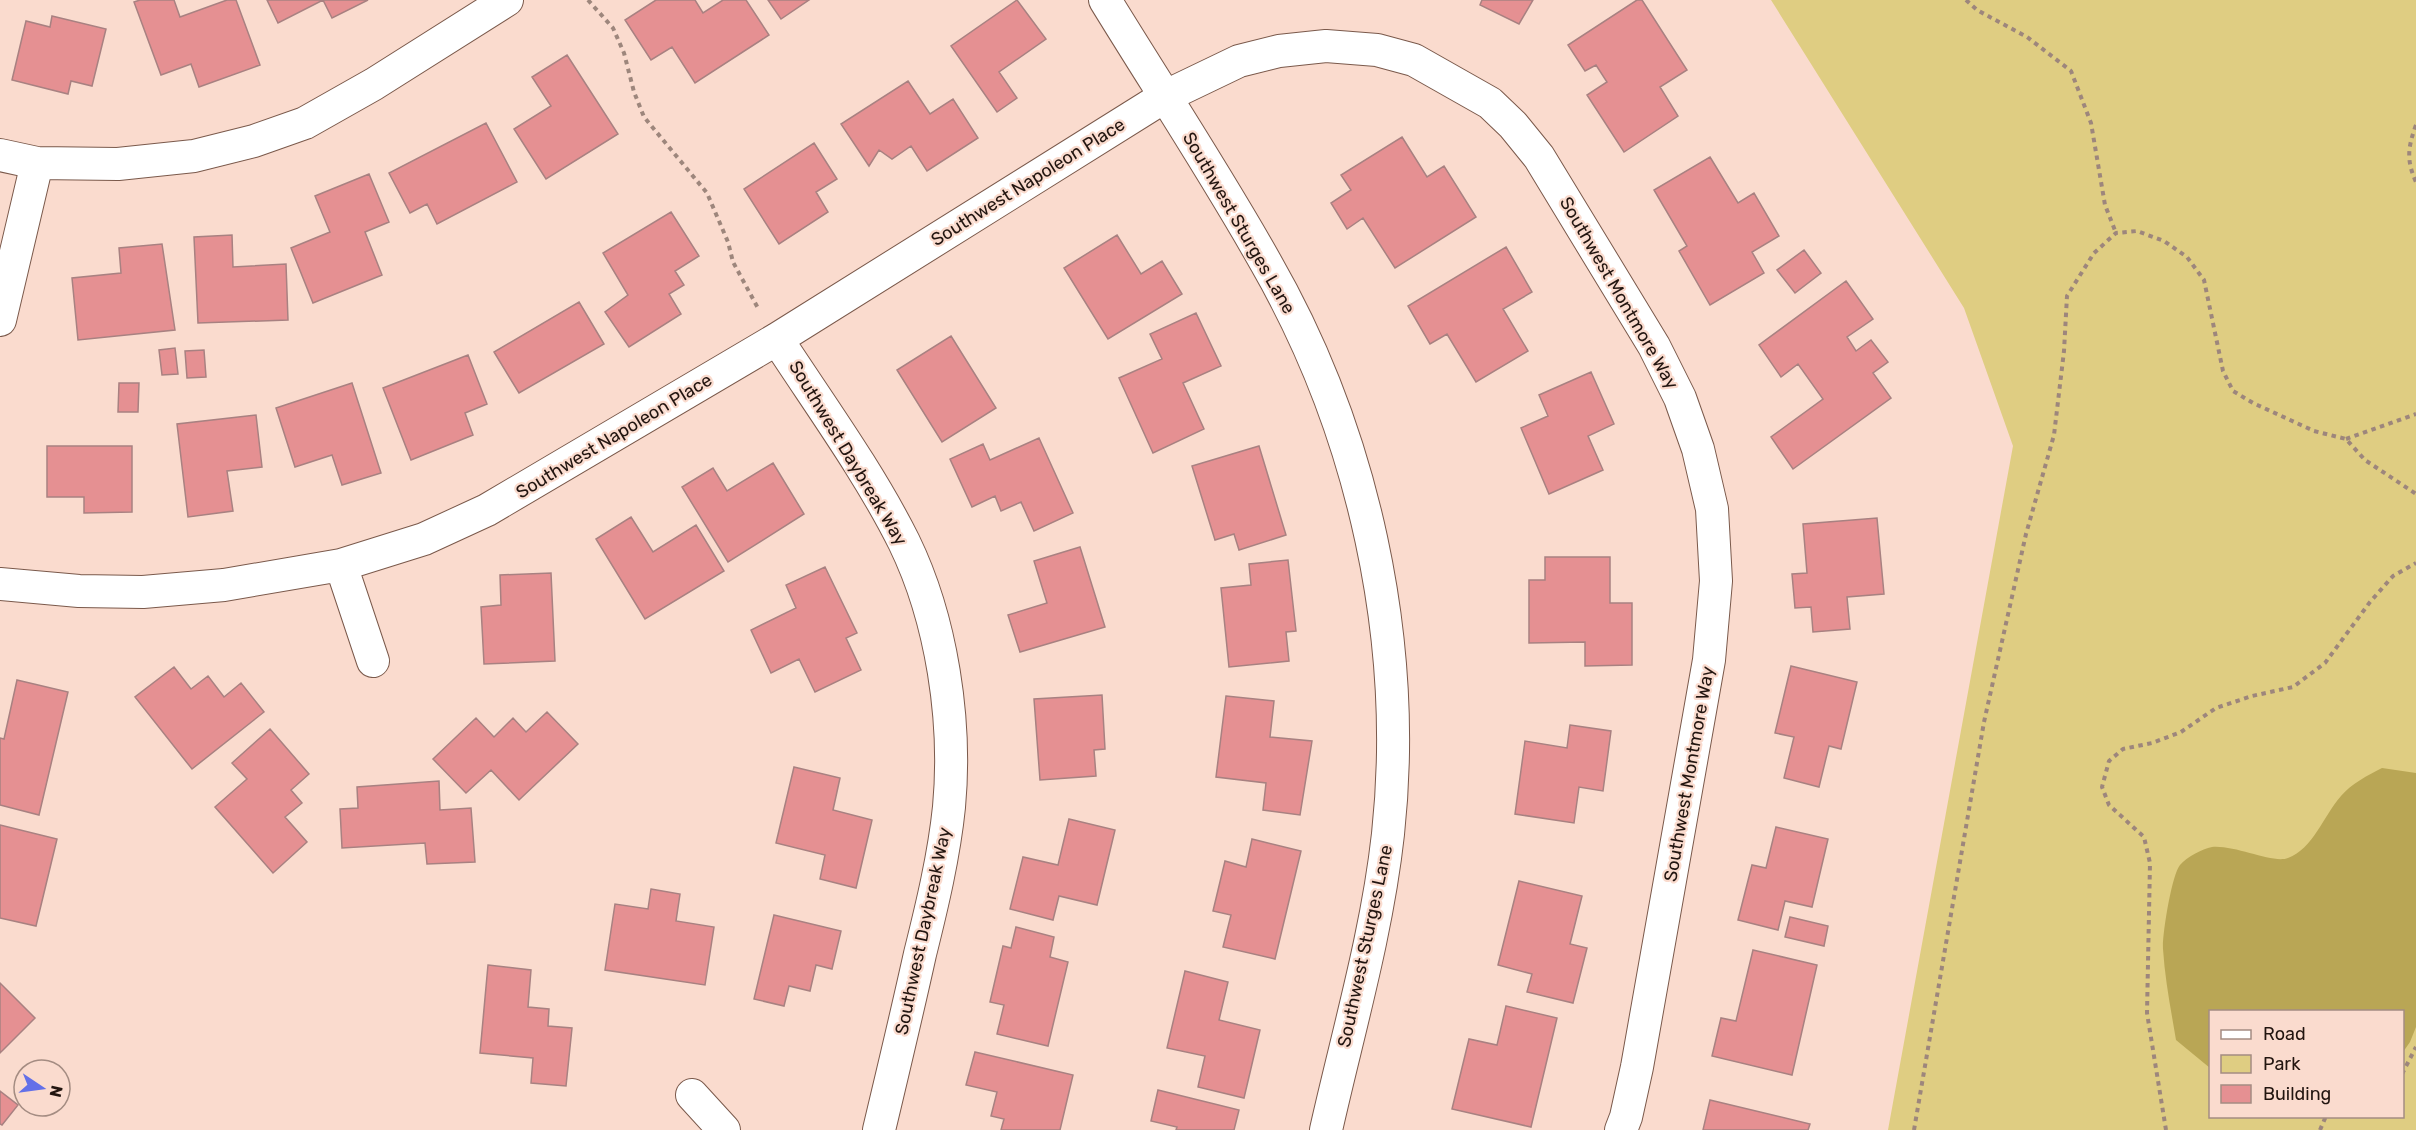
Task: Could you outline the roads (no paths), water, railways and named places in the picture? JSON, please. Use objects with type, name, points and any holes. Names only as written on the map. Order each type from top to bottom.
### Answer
[{"type":"street","points":[[0,155],[37,163],[118,164],[194,156],[284,130],[305,123],[374,84],[507,0]]},
{"type":"street","name":"Southwest Sturges Lane","points":[[1105,0],[1267,264],[1302,333],[1329,397],[1367,513],[1384,613],[1391,684],[1392,759],[1388,834],[1374,921],[1326,1130]]},
{"type":"street","name":"Southwest Montmore Way","points":[[1164,97],[1239,61],[1279,51],[1326,46],[1377,50],[1414,60],[1461,84],[1490,103],[1513,124],[1539,157],[1654,346],[1680,398],[1698,449],[1712,509],[1716,581],[1707,672],[1637,1067],[1621,1130]]},
{"type":"street","name":"Southwest Napoleon Place","points":[[0,584],[79,591],[143,592],[224,585],[341,565],[424,539],[487,510],[777,339],[1164,97]]},
{"type":"street","points":[[0,320],[37,163]]},
{"type":"street","name":"Southwest Daybreak Way","points":[[777,339],[875,491],[905,543],[928,607],[944,668],[950,736],[949,807],[934,897],[879,1130]]},
{"type":"street","points":[[341,565],[372,661]]},
{"type":"street","points":[[692,1095],[724,1130]]}]
